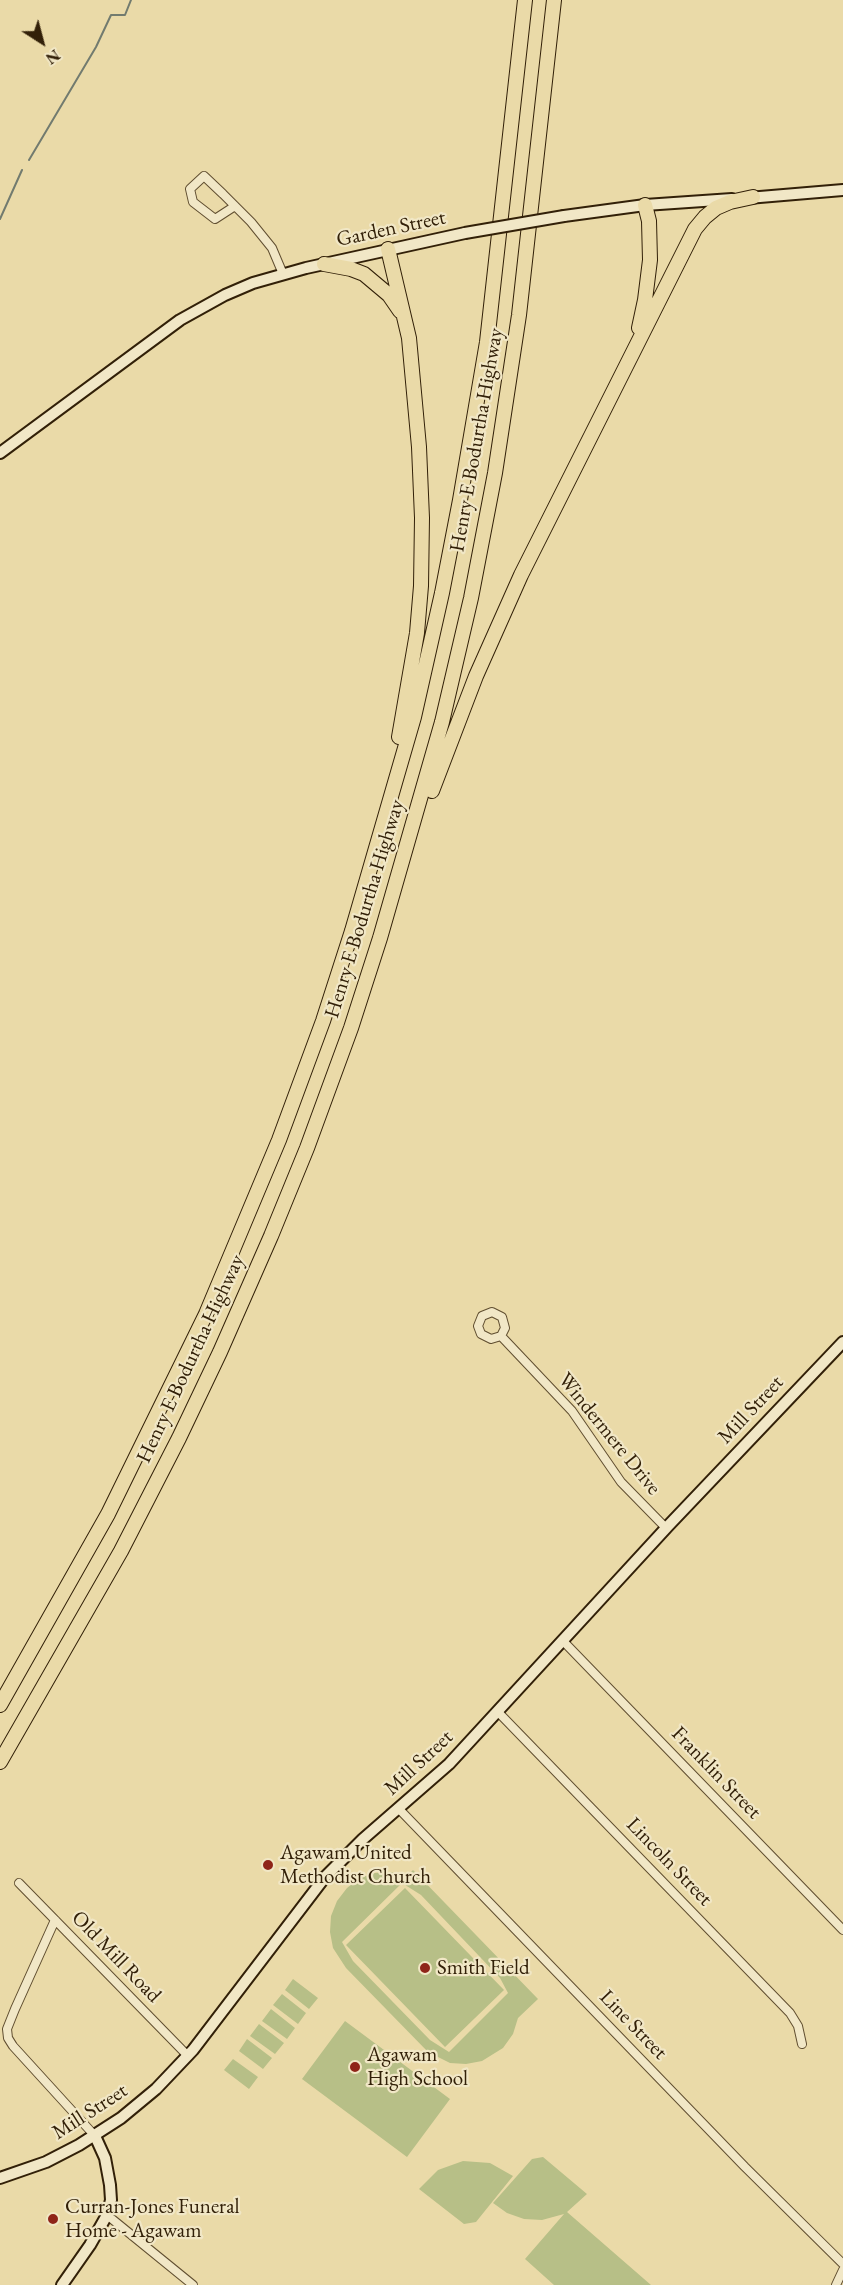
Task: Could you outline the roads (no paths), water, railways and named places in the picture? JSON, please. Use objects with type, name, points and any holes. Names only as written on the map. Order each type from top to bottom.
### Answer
[{"type":"highway","name":"Henry E Bodurtha Highway","points":[[0,1705],[103,1524],[161,1410],[206,1314],[279,1140],[323,1021],[352,931],[392,799],[422,685],[464,479],[491,311],[525,0]]},
{"type":"highway","name":"Henry E Bodurtha Highway","points":[[0,1762],[121,1551],[179,1438],[229,1333],[275,1226],[329,1088],[399,877],[450,691],[473,587],[498,452],[521,305],[554,0]]},
{"type":"highway","points":[[399,877],[465,705],[504,613],[620,377],[700,222],[710,212],[723,205],[753,197]]},
{"type":"highway","points":[[620,377],[638,332],[647,284],[650,236],[645,205]]},
{"type":"highway","points":[[352,931],[402,727],[412,672],[422,549],[420,471],[408,338],[388,249]]},
{"type":"highway","points":[[324,264],[358,271],[382,288],[398,308],[408,338]]},
{"type":"street","points":[[235,206],[215,219],[193,202],[190,189],[204,176],[235,206],[251,222],[272,248],[283,274]]},
{"type":"street","name":"Garden Street","points":[[0,453],[180,320],[225,294],[283,274],[465,233],[564,216],[645,205],[843,190]]},
{"type":"street","name":"Windermere Drive","points":[[501,1335],[572,1411],[621,1482],[666,1528]]},
{"type":"street","name":"Mill Street","points":[[0,2178],[45,2162],[95,2136],[139,2104],[188,2056],[324,1878],[357,1845],[449,1764],[666,1528],[843,1342]]},
{"type":"street","name":"Franklin Street","points":[[563,1641],[843,1930]]},
{"type":"street","name":"Lincoln Street","points":[[498,1712],[790,2013],[798,2026],[802,2043]]},
{"type":"street","name":"Line Street","points":[[399,1809],[738,2160],[843,2264]]},
{"type":"street","name":"Old Mill Road","points":[[19,1883],[188,2056]]},
{"type":"street","points":[[55,1920],[7,2029],[8,2038],[95,2136],[105,2158],[111,2200],[108,2215],[86,2253],[62,2285]]},
{"type":"street","points":[[108,2215],[192,2285]]},
{"type":"street","points":[[836,2285],[843,2270]]},
{"type":"waterway","points":[[29,160],[96,47],[111,15],[125,15],[131,0]]},
{"type":"waterway","points":[[0,219],[22,170]]},
{"type":"place","name":"Agawam United Methodist Church","points":[[268,1865]]},
{"type":"place","name":"Smith Field","points":[[425,1968]]},
{"type":"place","name":"Agawam High School","points":[[355,2067]]},
{"type":"place","name":"Curran-Jones Funeral Home - Agawam","points":[[53,2219]]}]
